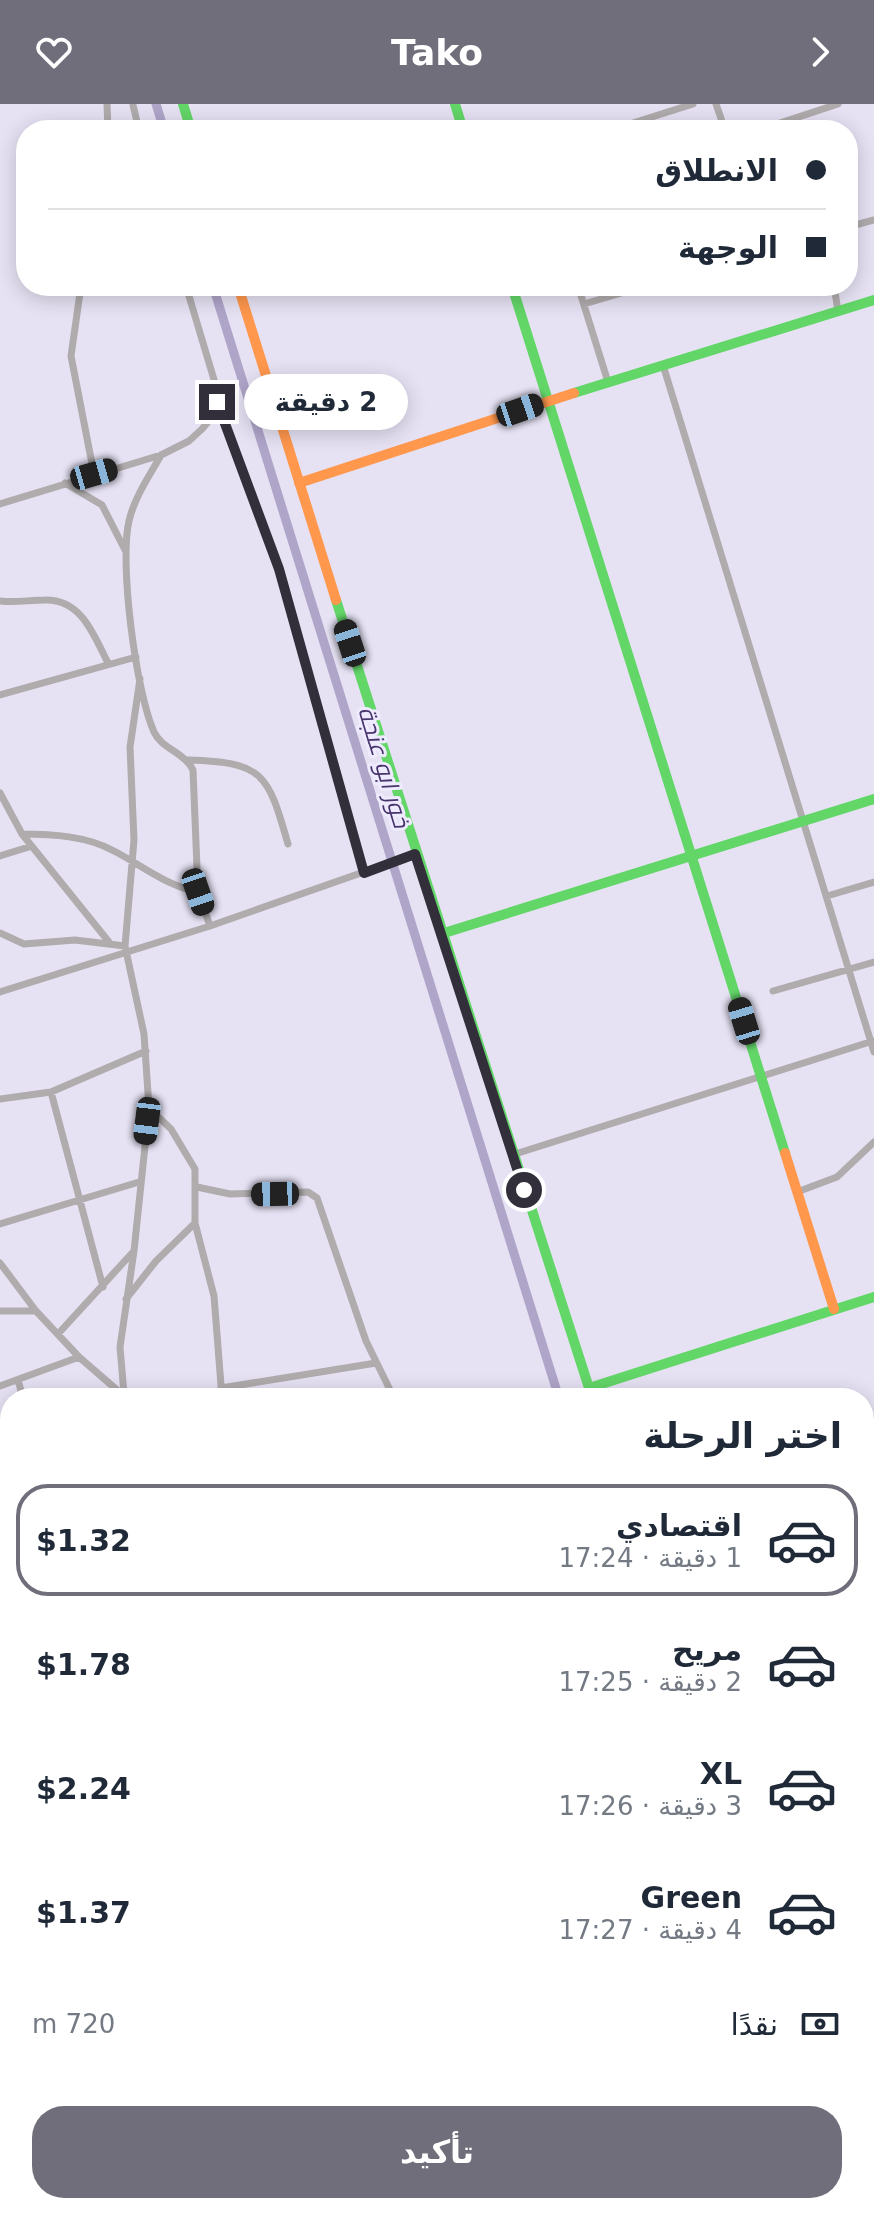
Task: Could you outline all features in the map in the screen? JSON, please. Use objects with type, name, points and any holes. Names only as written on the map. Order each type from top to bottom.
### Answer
[{"type":"street","points":[[643,120],[693,104]]},
{"type":"street","points":[[789,120],[838,104]]},
{"type":"street","points":[[80,296],[71,356],[94,474]]},
{"type":"street","points":[[0,504],[161,455],[189,441],[202,429],[213,416],[218,393],[189,296]]},
{"type":"street","points":[[241,296],[415,854],[588,1388]]},
{"type":"street","points":[[515,296],[834,1309]]},
{"type":"street","points":[[581,296],[608,382]]},
{"type":"street","points":[[584,304],[611,296]]},
{"type":"street","points":[[836,296],[838,311]]},
{"type":"street","points":[[299,483],[547,401],[874,300]]},
{"type":"street","points":[[663,365],[874,1052]]},
{"type":"street","points":[[217,402],[279,569],[364,873]]},
{"type":"street","points":[[161,455],[129,517],[126,551],[136,657],[155,734],[188,760],[196,784],[198,892],[210,926]]},
{"type":"street","points":[[65,483],[102,505],[126,551]]},
{"type":"street","points":[[0,601],[49,600],[70,605],[83,616],[108,663]]},
{"type":"street","points":[[0,695],[136,657]]},
{"type":"street","points":[[123,1388],[120,1347],[149,1108],[146,1051],[126,949],[132,862],[130,747],[140,679]]},
{"type":"street","points":[[188,760],[221,761],[249,768],[263,779],[273,793],[288,844]]},
{"type":"street","points":[[0,793],[22,834],[109,942]]},
{"type":"street","points":[[441,934],[874,799]]},
{"type":"street","points":[[22,834],[76,838],[113,849],[156,877],[198,892]]},
{"type":"street","points":[[0,856],[32,846]]},
{"type":"street","points":[[0,992],[126,949],[210,926],[415,854]]},
{"type":"street","points":[[827,896],[874,882]]},
{"type":"street","points":[[0,933],[24,944],[75,940],[109,942],[126,949]]},
{"type":"street","points":[[773,991],[874,962]]},
{"type":"street","points":[[512,1155],[872,1041]]},
{"type":"street","points":[[0,1099],[51,1092],[146,1051]]},
{"type":"street","points":[[51,1092],[103,1287]]},
{"type":"street","points":[[149,1108],[163,1119],[195,1169],[195,1223],[214,1296],[221,1388],[376,1363]]},
{"type":"street","points":[[797,1192],[837,1177],[874,1142]]},
{"type":"street","points":[[0,1224],[139,1182]]},
{"type":"street","points":[[197,1187],[230,1194],[298,1191],[313,1194],[321,1206],[349,1296],[389,1388]]},
{"type":"street","points":[[125,1301],[156,1261],[195,1223]]},
{"type":"street","points":[[58,1334],[134,1251]]},
{"type":"street","points":[[0,1263],[36,1311],[79,1357],[115,1388]]},
{"type":"street","points":[[605,1388],[874,1297]]},
{"type":"street","points":[[0,1311],[36,1311]]},
{"type":"street","points":[[0,1386],[79,1357]]},
{"type":"street","points":[[18,1380],[20,1388]]},
{"type":"waterway","name":"خور ابو عنجة","points":[[156,104],[161,120]]},
{"type":"waterway","name":"خور ابو عنجة","points":[[216,296],[556,1388]]},
{"type":"traffic: fast","points":[[183,104],[188,120]]},
{"type":"traffic: fast","points":[[455,104],[460,120]]},
{"type":"traffic: fast","points":[[515,296],[785,1153]]},
{"type":"traffic: fast","points":[[574,393],[874,300]]},
{"type":"traffic: fast","points":[[336,600],[589,1388],[874,1297]]},
{"type":"traffic: fast","points":[[441,934],[874,799]]},
{"type":"traffic: slow","points":[[241,296],[336,600]]},
{"type":"traffic: slow","points":[[299,483],[574,393]]},
{"type":"traffic: slow","points":[[785,1153],[834,1309]]},
{"type":"route","points":[[217,402],[279,569],[364,873],[415,854],[524,1190]]}]
